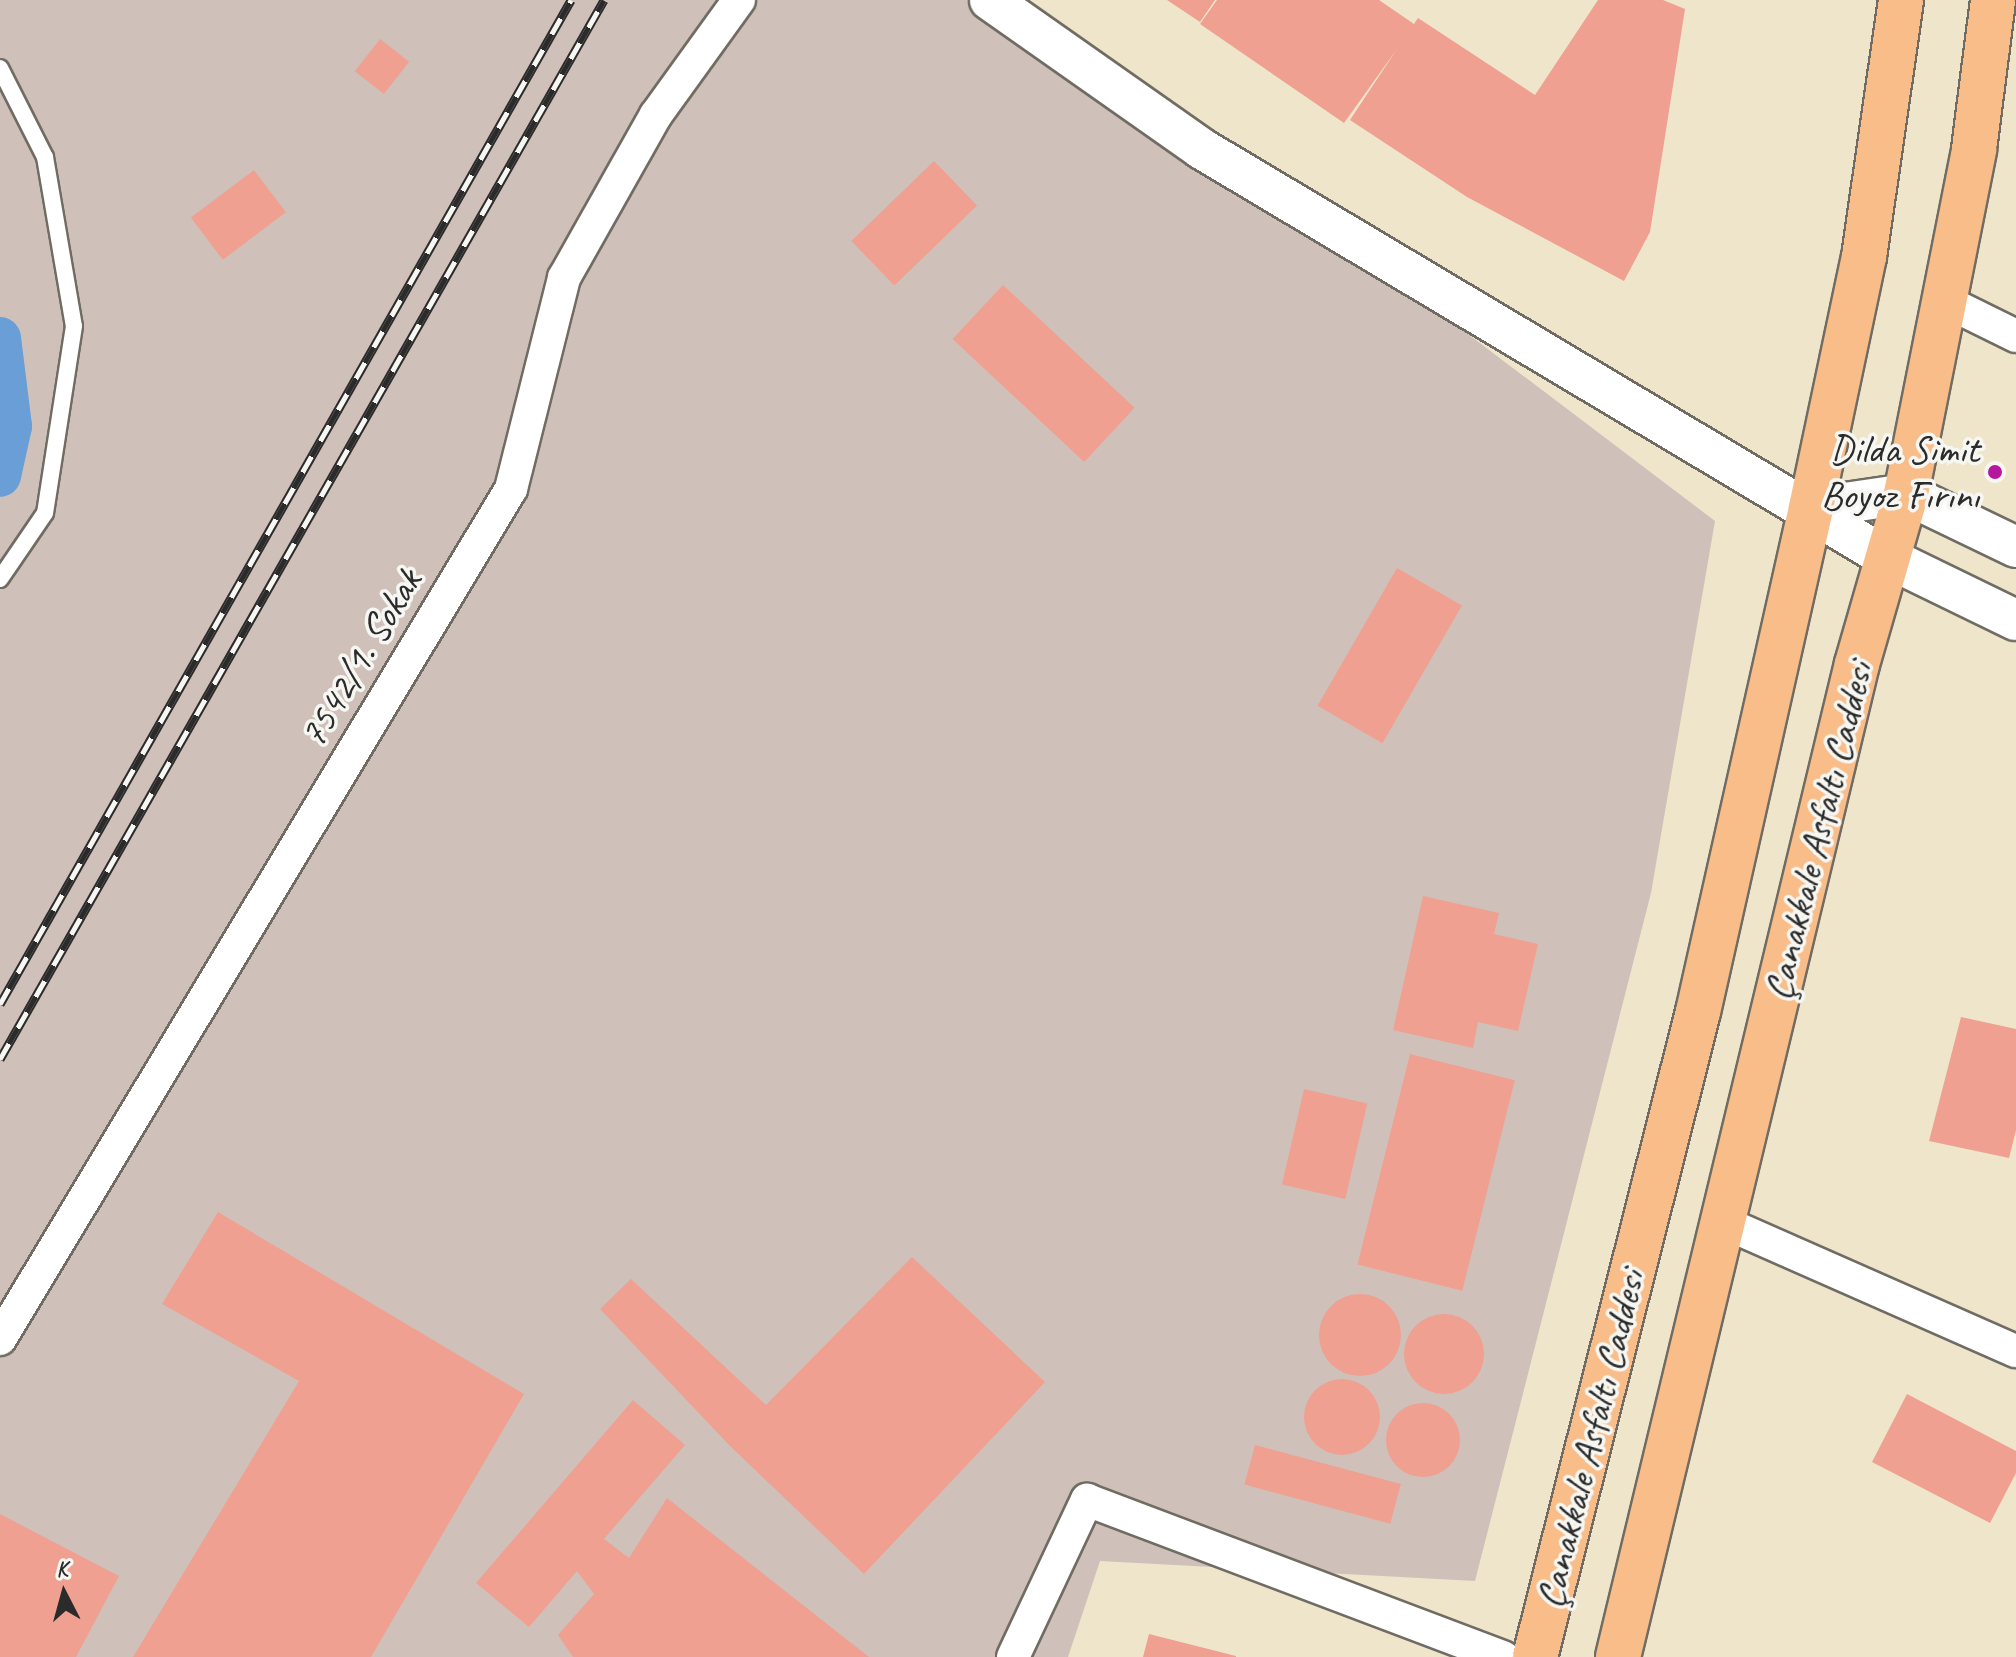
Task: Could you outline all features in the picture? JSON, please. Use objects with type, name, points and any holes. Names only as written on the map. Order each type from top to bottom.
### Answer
[{"type":"highway","name":"Çanakkale Asfaltı Caddesi","points":[[1535,1657],[1698,1012],[1811,508],[1864,257],[1901,0]]},
{"type":"highway","name":"Çanakkale Asfaltı Caddesi","points":[[1618,1657],[1886,557],[1906,494],[1947,302],[1999,30]]},
{"type":"street","name":"7542/1. Sokak","points":[[0,1339],[511,489],[564,278],[656,115],[739,0]]},
{"type":"street","points":[[990,0],[1202,149],[1811,508],[1886,557],[2016,620]]},
{"type":"street","points":[[1947,302],[2016,336]]},
{"type":"street","points":[[1811,508],[1906,494],[2016,547]]},
{"type":"street","points":[[1723,1222],[2016,1351]]},
{"type":"street","points":[[1013,1657],[1087,1500],[1503,1657]]},
{"type":"lane","points":[[0,68],[45,157],[74,326],[45,513],[0,579]]},
{"type":"shaded area","points":[[0,0],[1027,0],[1715,521],[1651,893],[1475,1581],[1100,1561],[1068,1657],[0,1657]]},
{"type":"building","points":[[1167,0],[1215,0],[1200,22]]},
{"type":"building","points":[[1217,0],[1379,0],[1414,24],[1418,18],[1535,95],[1598,0],[1663,0],[1685,9],[1650,232],[1624,281],[1467,197],[1350,120],[1397,49],[1344,123],[1200,24]]},
{"type":"building","points":[[380,39],[409,62],[384,94],[355,71]]},
{"type":"building","points":[[934,161],[977,206],[894,285],[851,241]]},
{"type":"building","points":[[254,170],[286,212],[223,260],[191,218]]},
{"type":"building","points":[[1003,285],[1135,408],[1084,462],[953,339]]},
{"type":"building","points":[[1397,568],[1462,606],[1382,743],[1318,706]]},
{"type":"building","points":[[1423,896],[1499,913],[1494,934],[1538,944],[1518,1031],[1478,1022],[1473,1048],[1393,1030]]},
{"type":"building","points":[[1961,1017],[2016,1029],[2016,1130],[2009,1158],[1929,1141]]},
{"type":"building","points":[[1410,1054],[1515,1080],[1462,1291],[1358,1265]]},
{"type":"building","points":[[1304,1089],[1367,1104],[1345,1199],[1282,1184]]},
{"type":"building","points":[[218,1212],[524,1394],[371,1657],[133,1657],[299,1381],[162,1304]]},
{"type":"building","points":[[912,1257],[1045,1382],[864,1574],[730,1446],[600,1309],[631,1279],[766,1405]]},
{"type":"building","points":[[1360,1294],[1376,1297],[1389,1306],[1398,1319],[1401,1335],[1398,1351],[1389,1364],[1376,1373],[1360,1376],[1344,1373],[1331,1364],[1322,1351],[1319,1335],[1322,1319],[1331,1306],[1344,1297]]},
{"type":"building","points":[[1444,1314],[1459,1317],[1472,1326],[1481,1339],[1484,1354],[1481,1369],[1472,1382],[1459,1391],[1444,1394],[1429,1391],[1416,1382],[1407,1369],[1404,1354],[1407,1339],[1416,1326],[1429,1317]]},
{"type":"building","points":[[1342,1379],[1357,1382],[1369,1390],[1377,1402],[1380,1417],[1377,1432],[1369,1444],[1357,1452],[1342,1455],[1327,1452],[1315,1444],[1307,1432],[1304,1417],[1307,1402],[1315,1390],[1327,1382]]},
{"type":"building","points":[[1907,1394],[2016,1451],[2016,1473],[1990,1523],[1872,1462]]},
{"type":"building","points":[[633,1400],[685,1445],[604,1539],[629,1558],[667,1498],[869,1657],[573,1657],[558,1635],[594,1594],[577,1571],[529,1627],[476,1583]]},
{"type":"building","points":[[1423,1403],[1437,1406],[1449,1414],[1457,1426],[1460,1440],[1457,1454],[1449,1466],[1437,1474],[1423,1477],[1409,1474],[1397,1466],[1389,1454],[1386,1440],[1389,1426],[1397,1414],[1409,1406]]},
{"type":"building","points":[[1255,1445],[1401,1484],[1390,1524],[1244,1485]]},
{"type":"building","points":[[0,1514],[119,1576],[76,1657],[0,1657]]},
{"type":"building","points":[[1149,1634],[1236,1656],[1236,1657],[1143,1657]]},
{"type":"waterway","points":[[0,338],[11,426],[0,476]]},
{"type":"railway","points":[[0,1004],[571,0]]},
{"type":"railway","points":[[0,1059],[604,0]]},
{"type":"place","name":"Dilda Simit Boyoz Fırını","points":[[1995,472]]}]
